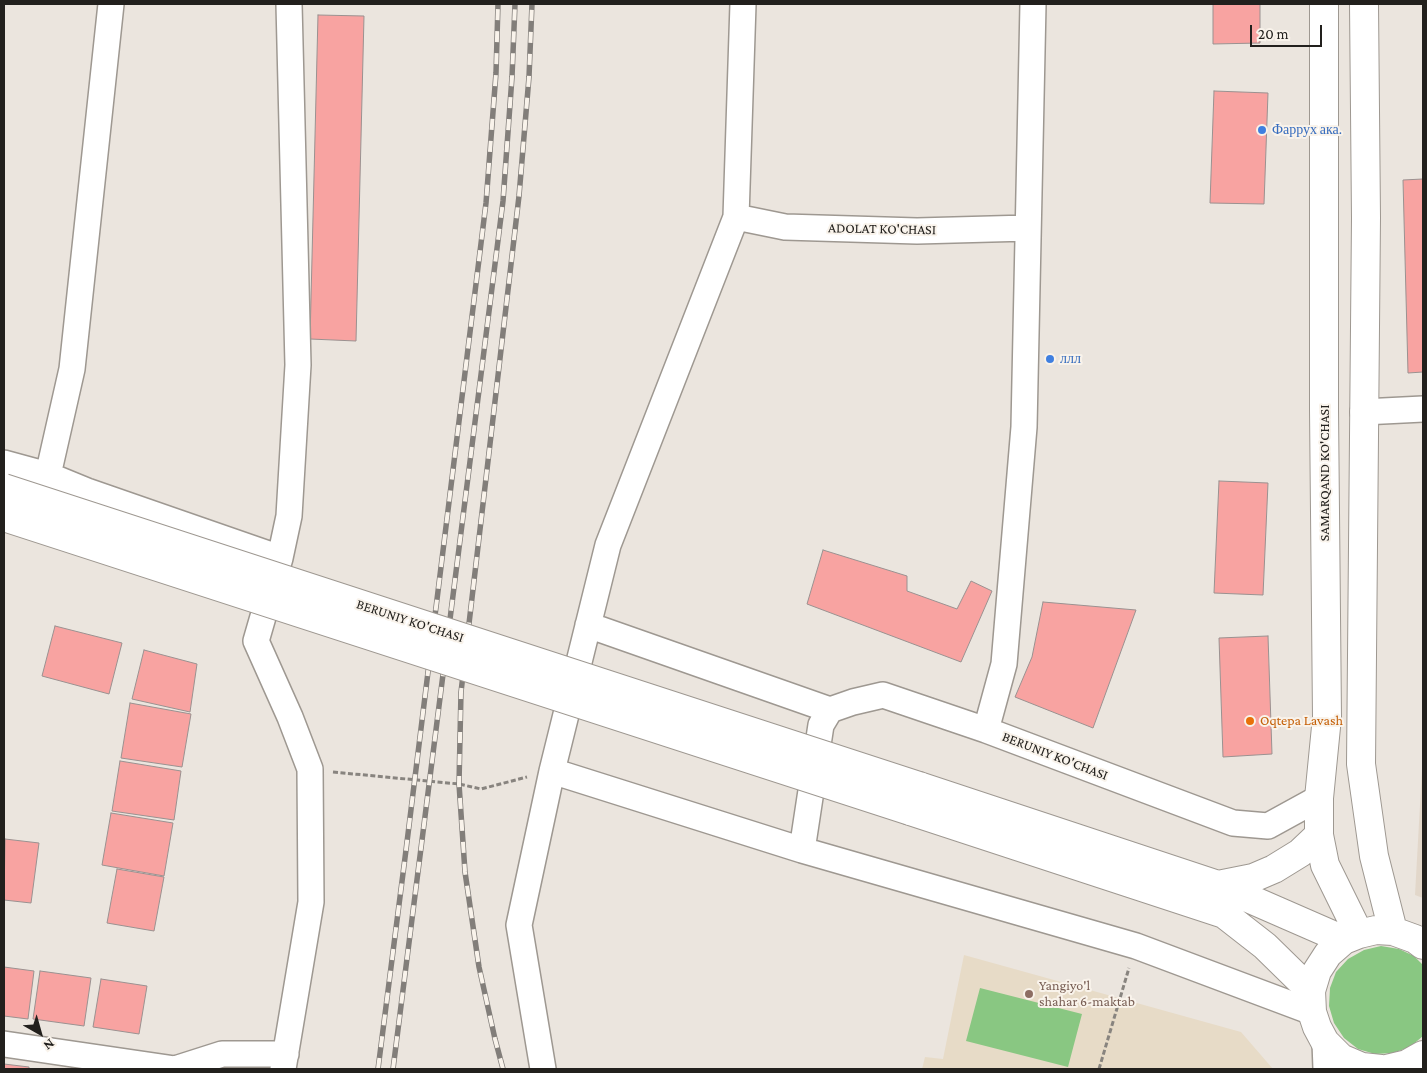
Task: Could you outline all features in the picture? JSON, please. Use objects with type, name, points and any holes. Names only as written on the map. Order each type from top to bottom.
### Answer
[{"type":"main road","name":"SAMARQAND KO'CHASI","points":[[1324,4],[1324,410],[1327,716],[1319,798],[1319,836],[1325,865],[1351,937]]},
{"type":"main road","points":[[1364,4],[1366,218],[1361,764],[1374,856],[1393,931]]},
{"type":"main road","name":"BERUNIY KO'CHASI","points":[[4,488],[1218,885],[1351,937]]},
{"type":"main road","name":"BERUNIY KO'CHASI","points":[[4,517],[1224,914],[1266,946],[1312,1002],[1317,1028],[1325,1042],[1341,1058],[1362,1067],[1382,1069]]},
{"type":"main road","points":[[1218,885],[1253,878],[1274,869],[1300,853],[1319,836]]},
{"type":"main road","points":[[1312,1002],[1317,971],[1328,954],[1351,937],[1376,930],[1393,931],[1415,938],[1423,945]]},
{"type":"main road","points":[[1386,1069],[1407,1064],[1423,1055]]},
{"type":"street","points":[[48,475],[72,369],[110,4]]},
{"type":"street","points":[[4,1044],[175,1069],[222,1054],[284,1062],[311,902],[310,769],[290,717],[256,641],[280,558],[289,516],[298,365],[290,4]]},
{"type":"street","points":[[543,1069],[519,925],[552,771],[608,545],[736,217],[743,4]]},
{"type":"street","points":[[986,730],[1004,664],[1024,427],[1033,4]]},
{"type":"street","name":"ADOLAT KO'CHASI","points":[[736,217],[786,227],[917,231],[1028,228]]},
{"type":"street","points":[[1363,412],[1423,409]]},
{"type":"street","points":[[4,464],[48,475],[87,492],[280,558]]},
{"type":"street","points":[[588,626],[830,710],[821,725],[802,850]]},
{"type":"street","name":"BERUNIY KO'CHASI","points":[[830,710],[883,695],[986,730],[1233,823],[1268,826],[1319,798]]},
{"type":"street","points":[[552,771],[802,850],[1136,946],[1312,1002]]},
{"type":"street","points":[[1325,1042],[1326,1069]]},
{"type":"path","points":[[310,769],[440,782],[481,789],[552,771]]},
{"type":"path","points":[[1099,1069],[1136,946]]},
{"type":"shaded area","points":[[1423,751],[1423,898],[1415,895]]},
{"type":"shaded area","name":"Yangiyo'l shahar 6-maktab","points":[[964,955],[1241,1032],[1273,1069],[922,1069],[925,1057],[943,1059]]},
{"type":"green space","points":[[1381,946],[1399,949],[1414,956],[1423,965],[1423,1036],[1410,1047],[1393,1053],[1375,1054],[1358,1049],[1344,1038],[1334,1023],[1329,1006],[1330,988],[1336,972],[1348,959],[1364,950]]},
{"type":"green space","points":[[980,988],[1082,1014],[1068,1067],[966,1041]]},
{"type":"building","points":[[1213,4],[1260,4],[1260,43],[1213,44]]},
{"type":"building","points":[[318,15],[364,16],[356,341],[310,339]]},
{"type":"building","points":[[1214,91],[1268,93],[1264,204],[1210,203]]},
{"type":"building","points":[[1423,179],[1423,372],[1408,373],[1403,180]]},
{"type":"building","points":[[1219,481],[1268,483],[1263,595],[1214,593]]},
{"type":"building","points":[[823,550],[907,576],[907,591],[957,609],[971,581],[992,591],[961,662],[807,604]]},
{"type":"building","points":[[1043,602],[1136,610],[1093,728],[1015,697],[1032,657]]},
{"type":"building","points":[[55,626],[122,643],[109,694],[42,676]]},
{"type":"building","points":[[1268,636],[1272,754],[1223,757],[1219,638]]},
{"type":"building","points":[[144,650],[197,664],[190,712],[132,699]]},
{"type":"building","points":[[130,703],[191,714],[182,767],[121,758]]},
{"type":"building","points":[[120,761],[181,771],[174,820],[112,811]]},
{"type":"building","points":[[111,813],[173,823],[164,876],[102,865]]},
{"type":"building","points":[[5,839],[39,843],[31,903],[4,900]]},
{"type":"building","points":[[117,869],[164,877],[154,931],[107,923]]},
{"type":"building","points":[[4,967],[34,971],[28,1019],[4,1016]]},
{"type":"building","points":[[40,971],[91,978],[84,1026],[33,1019]]},
{"type":"building","points":[[101,979],[147,986],[139,1034],[93,1027]]},
{"type":"building","points":[[4,1064],[29,1067],[29,1069],[4,1069]]},
{"type":"railway","points":[[378,1069],[486,203],[496,73],[498,4]]},
{"type":"railway","points":[[393,1069],[503,201],[515,4]]},
{"type":"railway","points":[[503,1069],[479,967],[465,872],[459,784],[461,692],[519,196],[529,77],[532,4]]},
{"type":"place","name":"Фаррух ака.","points":[[1262,130]]},
{"type":"place","name":"ллл","points":[[1050,359]]},
{"type":"place","name":"Oqtepa Lavash","points":[[1250,721]]},
{"type":"place","name":"Yangiyo'l shahar 6-maktab","points":[[1029,994]]}]
